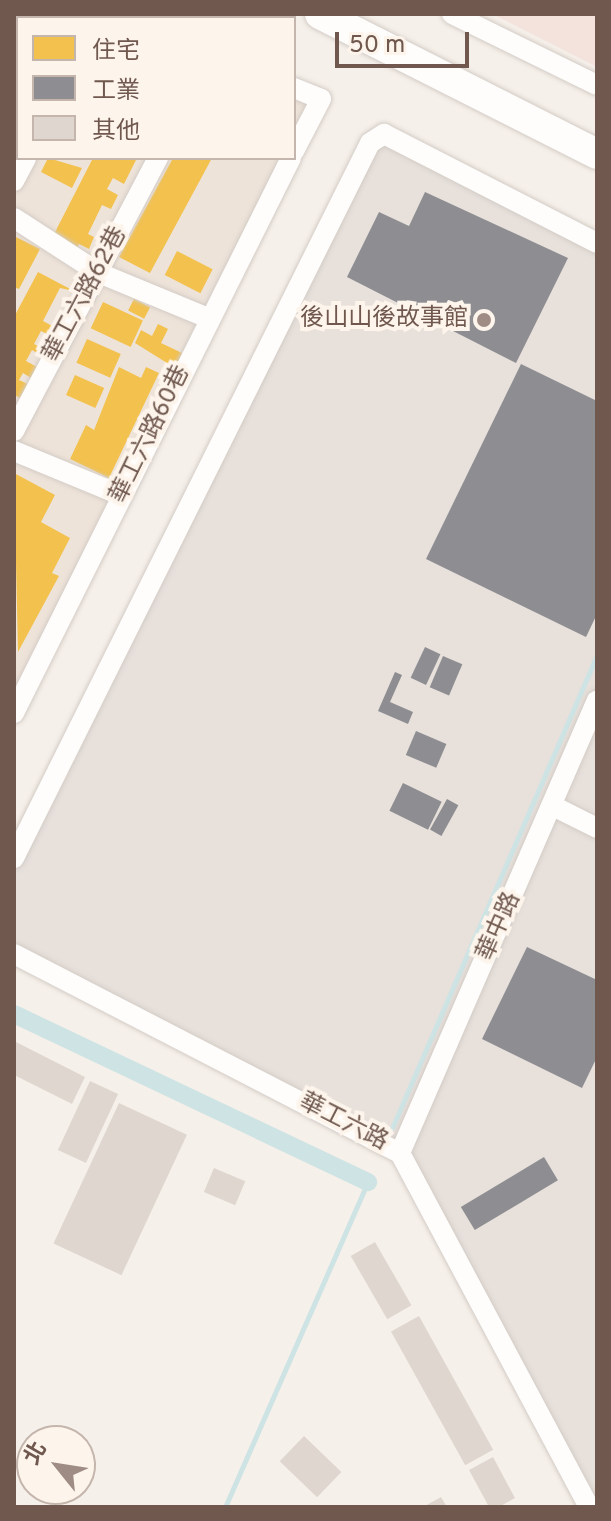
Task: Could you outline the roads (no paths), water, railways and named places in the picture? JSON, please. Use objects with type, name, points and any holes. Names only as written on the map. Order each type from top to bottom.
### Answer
[{"type":"main road","points":[[320,14],[597,154]]},
{"type":"main road","points":[[365,14],[597,131]]},
{"type":"street","points":[[452,14],[597,85]]},
{"type":"street","points":[[296,89],[321,99],[296,147]]},
{"type":"street","points":[[14,858],[370,143],[384,134],[597,243]]},
{"type":"street","points":[[14,181],[25,160]]},
{"type":"street","name":"華工六路62巷","points":[[14,431],[157,160]]},
{"type":"street","name":"華工六路60巷","points":[[14,713],[19,690],[290,160]]},
{"type":"street","points":[[14,218],[99,273],[208,318]]},
{"type":"street","points":[[14,451],[121,495]]},
{"type":"street","name":"華中路","points":[[400,1153],[597,701]]},
{"type":"street","points":[[553,806],[597,828]]},
{"type":"street","name":"華工六路","points":[[14,954],[400,1153],[589,1507]]},
{"type":"waterway","points":[[392,1128],[597,655]]},
{"type":"waterway","points":[[14,1014],[368,1182]]},
{"type":"waterway","points":[[225,1507],[368,1182]]},
{"type":"place","name":"後山山後故事館","points":[[484,320]]}]
